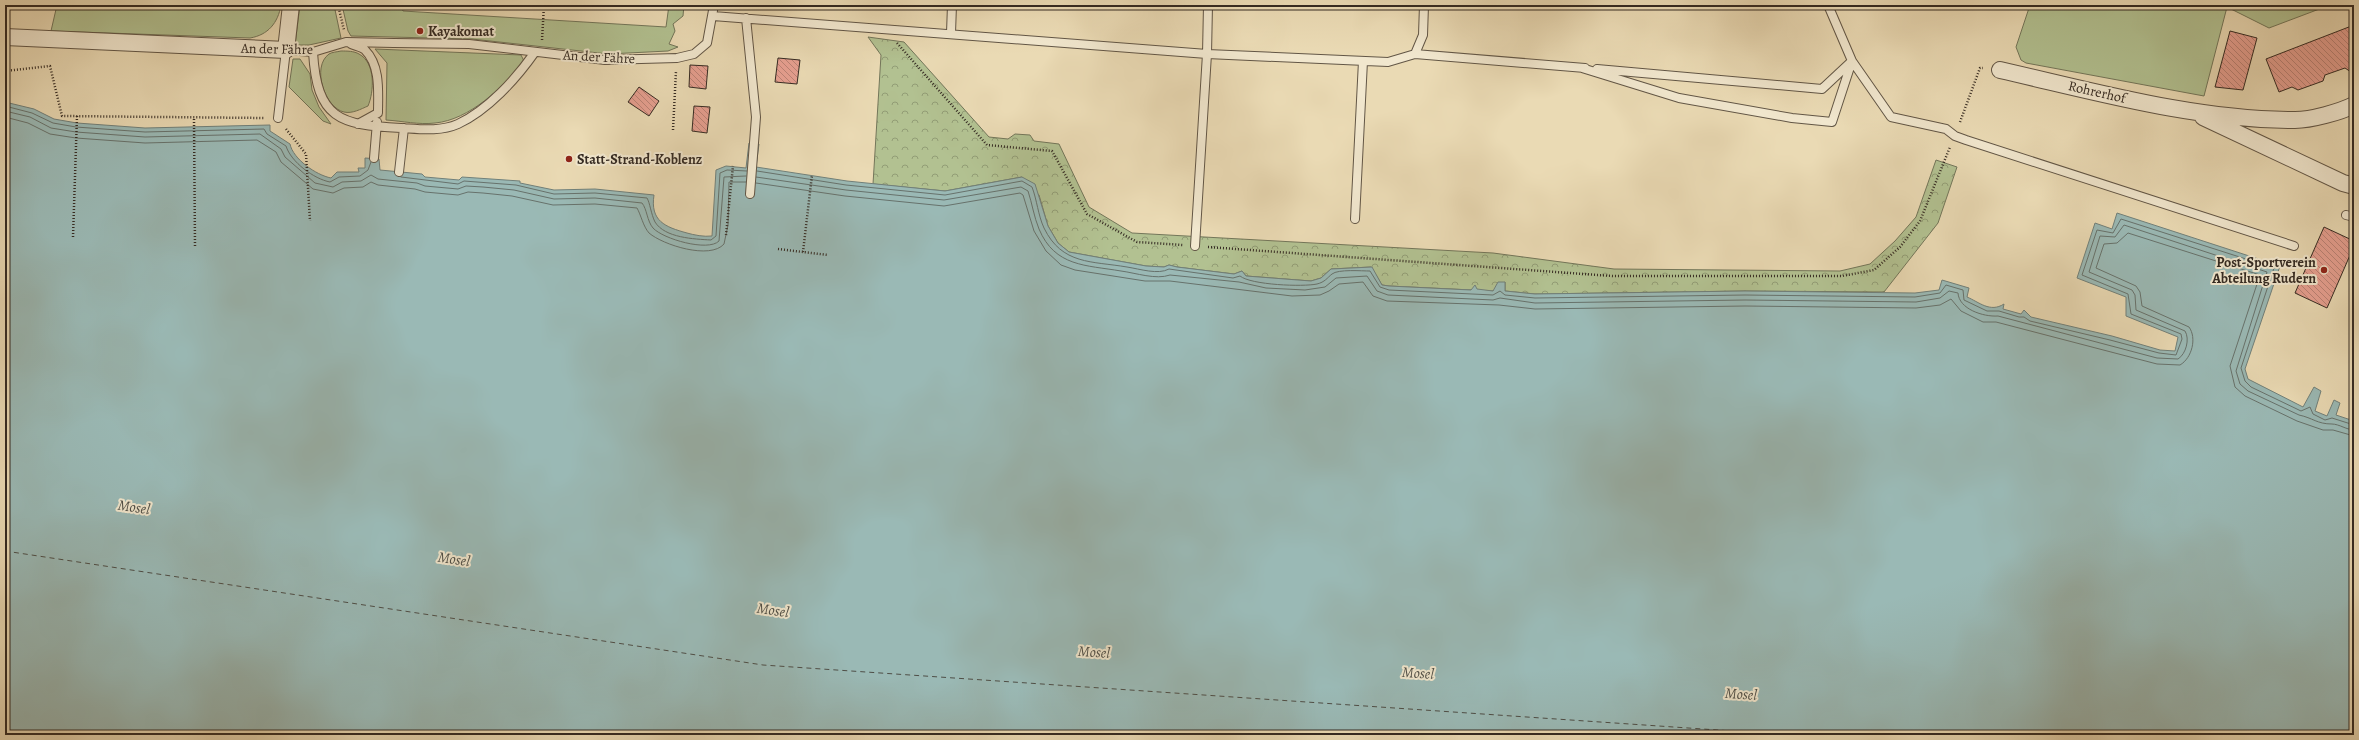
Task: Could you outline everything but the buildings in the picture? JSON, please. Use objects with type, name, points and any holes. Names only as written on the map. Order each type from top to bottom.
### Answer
[{"type":"street","points":[[286,50],[291,5]]},
{"type":"street","name":"An der Fähre","points":[[5,37],[286,50]]},
{"type":"street","name":"Rohrerhof","points":[[2000,70],[2195,113],[2297,120],[2346,110],[2354,105]]},
{"type":"street","name":"Rohrerhof","points":[[2195,113],[2343,183],[2354,186]]},
{"type":"lane","name":"An der Fähre","points":[[286,50],[314,52],[346,42],[469,44],[605,60],[677,58],[694,54],[707,43],[714,5]]},
{"type":"lane","points":[[951,33],[952,5]]},
{"type":"lane","points":[[1196,246],[1208,5]]},
{"type":"lane","points":[[1415,54],[1423,35],[1424,5]]},
{"type":"lane","points":[[1828,5],[1852,61],[1891,117],[1946,129],[1955,136],[2294,246]]},
{"type":"lane","points":[[713,16],[890,31],[951,33],[1206,54],[1388,62],[1415,54],[1822,89],[1852,61]]},
{"type":"lane","points":[[746,18],[756,118],[750,194]]},
{"type":"lane","points":[[346,42],[365,50],[376,69],[378,113],[374,158]]},
{"type":"lane","points":[[278,118],[286,50]]},
{"type":"lane","points":[[314,52],[314,74],[324,104],[335,115],[358,124],[434,130],[456,125],[470,118],[510,82],[538,52]]},
{"type":"lane","points":[[1355,219],[1363,61]]},
{"type":"lane","points":[[1582,68],[1679,98],[1792,118],[1832,122],[1852,61]]},
{"type":"lane","points":[[358,124],[378,113]]},
{"type":"lane","points":[[399,172],[404,128]]},
{"type":"path","points":[[338,5],[346,42]]},
{"type":"path","points":[[538,52],[544,5]]},
{"type":"path","points":[[890,31],[900,49],[987,145],[1052,150],[1087,214],[1137,242],[1612,276],[1842,276],[1874,270],[1900,247],[1920,221],[1955,136],[1980,68],[2000,70]]},
{"type":"path","points":[[673,130],[677,58]]},
{"type":"path","points":[[5,71],[50,66],[62,116],[278,118],[306,154],[310,221]]},
{"type":"path","points":[[73,237],[77,116]]},
{"type":"path","points":[[194,118],[195,247]]},
{"type":"path","points":[[726,235],[733,166]]},
{"type":"path","points":[[803,252],[812,175]]},
{"type":"path","points":[[778,249],[828,255]]},
{"type":"green space","points":[[57,5],[281,5],[275,23],[262,34],[250,38],[51,31]]},
{"type":"green space","points":[[300,5],[334,5],[341,38],[309,45],[295,45]]},
{"type":"green space","points":[[342,5],[401,5],[403,11],[666,27],[669,5],[684,5],[683,16],[673,24],[675,31],[669,44],[678,47],[668,51],[608,54],[472,39],[351,36],[348,31]]},
{"type":"green space","points":[[2030,5],[2330,5],[2269,28],[2227,7],[2204,96],[2026,63],[2021,60],[2016,47]]},
{"type":"green space","points":[[868,37],[904,42],[989,137],[1008,139],[1015,134],[1030,135],[1034,141],[1059,144],[1089,207],[1132,233],[1493,253],[1614,269],[1840,271],[1870,264],[1895,241],[1916,217],[1936,160],[1957,167],[1938,223],[1884,292],[1745,291],[1535,294],[1505,291],[1505,282],[1493,291],[1382,285],[1371,267],[1331,269],[1321,278],[1311,281],[1246,276],[1242,271],[1234,274],[1169,265],[1164,267],[1146,266],[1069,252],[1058,243],[1048,226],[1039,195],[1022,177],[945,191],[873,184],[881,55]]},
{"type":"green space","points":[[375,49],[521,55],[524,61],[496,91],[473,109],[448,121],[417,123],[386,120],[387,63]]},
{"type":"green space","points":[[341,51],[355,52],[365,58],[371,71],[372,93],[368,106],[356,111],[344,112],[337,109],[326,95],[323,86],[321,68],[324,60],[330,53]]},
{"type":"green space","points":[[293,59],[300,59],[310,74],[312,90],[319,107],[331,124],[323,121],[289,87]]},
{"type":"water","name":"Mosel","points":[[5,102],[34,109],[54,119],[77,123],[145,128],[270,125],[270,131],[290,144],[292,150],[300,161],[319,174],[331,178],[337,172],[359,172],[358,168],[365,168],[365,158],[379,159],[380,170],[422,174],[425,177],[459,180],[462,177],[520,181],[520,183],[554,190],[595,189],[654,195],[654,211],[661,222],[679,231],[702,236],[712,236],[716,170],[726,166],[746,168],[749,143],[759,144],[756,167],[847,181],[945,191],[1022,177],[1035,184],[1048,226],[1058,243],[1069,252],[1146,266],[1164,267],[1169,265],[1234,274],[1242,271],[1246,276],[1311,281],[1321,278],[1331,269],[1372,267],[1382,285],[1471,290],[1475,285],[1477,289],[1493,291],[1498,282],[1505,282],[1505,291],[1535,294],[1745,291],[1915,293],[1939,290],[1942,280],[1969,288],[1967,297],[1985,306],[1994,307],[2004,304],[2003,309],[2021,314],[2024,310],[2031,317],[2112,336],[2160,350],[2175,351],[2178,337],[2126,316],[2126,297],[2077,278],[2095,223],[2112,229],[2117,213],[2280,266],[2245,369],[2248,379],[2303,407],[2314,387],[2321,391],[2315,411],[2327,416],[2334,400],[2340,403],[2336,415],[2354,421],[2354,735],[5,735]]},
{"type":"ferry route","points":[[5,551],[763,665],[1791,735]]},
{"type":"place","name":"Kayakomat","points":[[420,31]]},
{"type":"place","name":"Statt-Strand-Koblenz","points":[[569,159]]},
{"type":"place","name":"Post-Sportverein Abteilung Rudern","points":[[2324,270]]}]
